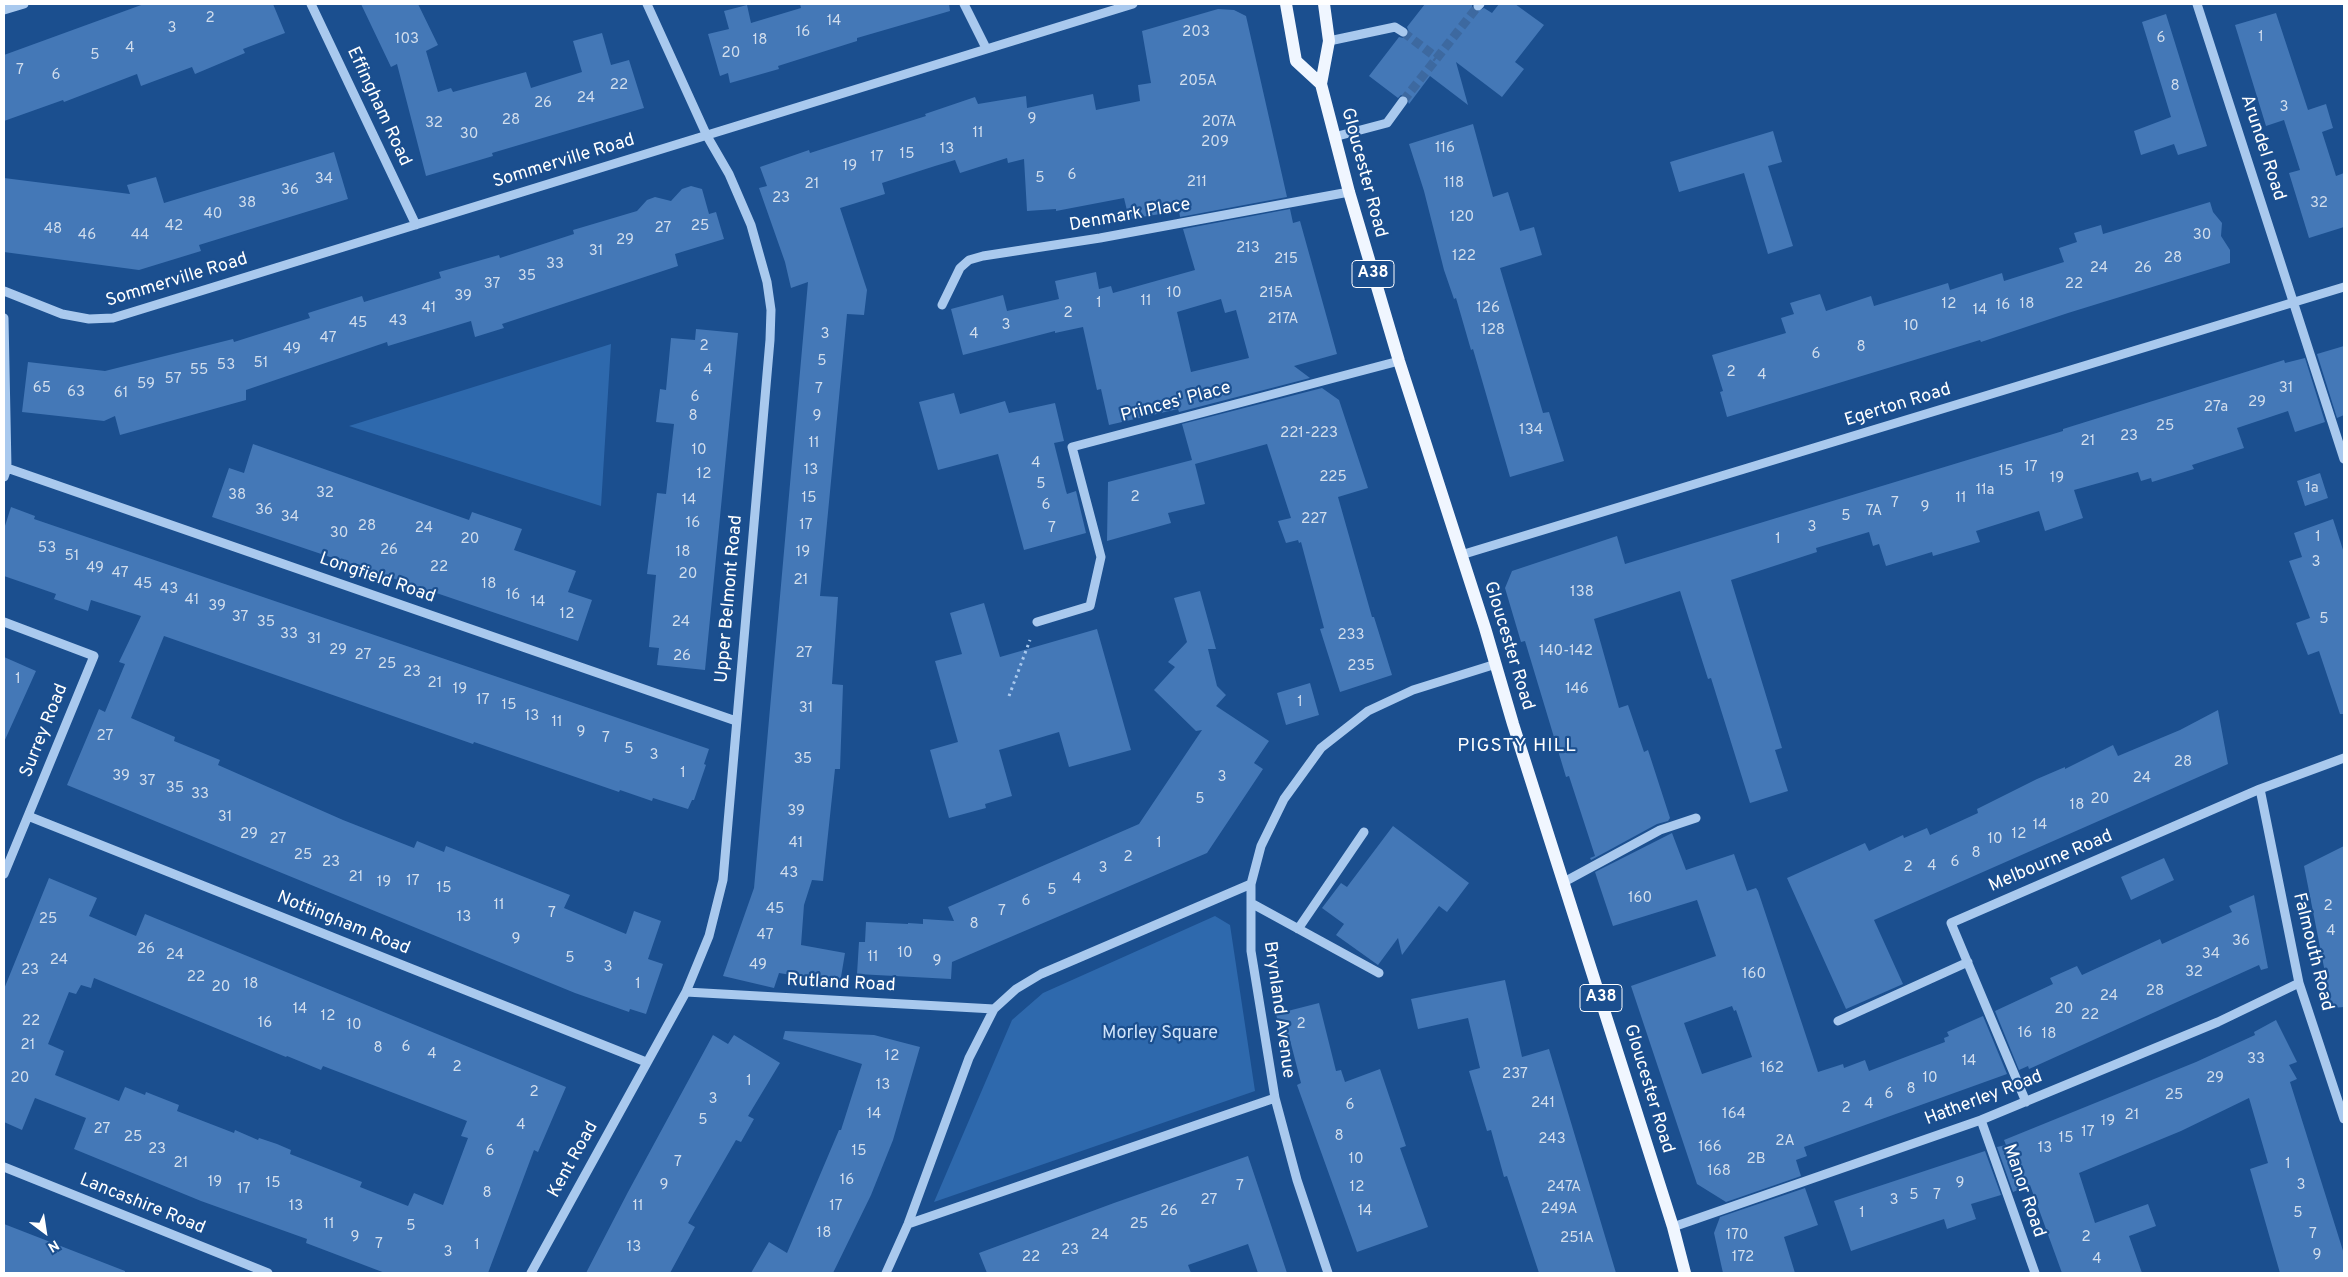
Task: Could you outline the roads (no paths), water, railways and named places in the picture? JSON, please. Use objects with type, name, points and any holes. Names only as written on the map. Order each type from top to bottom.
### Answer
[{"type":"main road","points":[[1286,4],[1296,61],[1321,84]]},
{"type":"main road","name":"Gloucester Road","points":[[1324,4],[1329,42],[1321,84],[1349,192],[1399,361],[1673,1227],[1685,1273]]},
{"type":"street","points":[[4,10],[24,4]]},
{"type":"street","name":"Effingham Road","points":[[311,4],[416,225]]},
{"type":"street","name":"Upper Belmont Road","points":[[646,1062],[686,992],[709,936],[720,897],[770,340],[771,310],[767,282],[751,225],[728,174],[707,136],[647,4]]},
{"type":"street","points":[[964,4],[986,48]]},
{"type":"street","name":"Sommerville Road","points":[[4,291],[62,314],[89,319],[107,319],[1133,4]]},
{"type":"street","name":"Arundel Road","points":[[2197,4],[2344,459]]},
{"type":"street","points":[[1329,42],[1395,27],[1403,32]]},
{"type":"street","points":[[1334,137],[1386,123],[1403,101]]},
{"type":"street","name":"Denmark Place","points":[[942,305],[960,268],[969,260],[983,256],[1100,238],[1349,192]]},
{"type":"street","name":"Egerton Road","points":[[1461,555],[2344,287]]},
{"type":"street","points":[[4,318],[5,472]]},
{"type":"street","name":"Princes' Place","points":[[1037,622],[1090,606],[1101,558],[1072,447],[1399,361]]},
{"type":"street","name":"Longfield Road","points":[[5,472],[736,721]]},
{"type":"street","name":"Surrey Road","points":[[4,622],[94,656],[4,874]]},
{"type":"street","name":"Brynland Avenue","points":[[1328,1273],[1297,1180],[1275,1098],[1250,951],[1251,884],[1261,846],[1284,799],[1321,748],[1368,711],[1413,690],[1496,664]]},
{"type":"street","name":"Melbourne Road","points":[[2026,1102],[1951,923],[2260,789],[2344,758]]},
{"type":"street","name":"Falmouth Road","points":[[2260,789],[2299,983],[2344,1119]]},
{"type":"street","name":"Nottingham Road","points":[[28,816],[646,1062]]},
{"type":"street","points":[[1564,882],[1660,830],[1696,818]]},
{"type":"street","points":[[1298,929],[1364,832]]},
{"type":"street","points":[[886,1273],[908,1224],[969,1058],[994,1009],[1016,989],[1041,974],[1251,884]]},
{"type":"street","points":[[1250,903],[1379,973]]},
{"type":"street","points":[[1838,1021],[1968,962]]},
{"type":"street","name":"Hatherley Road","points":[[1673,1227],[1981,1120],[2218,1022],[2299,983]]},
{"type":"street","name":"Rutland Road","points":[[686,992],[994,1009]]},
{"type":"street","name":"Kent Road","points":[[531,1273],[646,1062]]},
{"type":"street","points":[[908,1224],[1275,1098]]},
{"type":"street","name":"Manor Road","points":[[1981,1120],[2034,1273]]},
{"type":"street","name":"Lancashire Road","points":[[4,1167],[268,1273]]},
{"type":"tunnel","points":[[1403,101],[1478,6]]},
{"type":"tunnel","points":[[1403,32],[1437,58]]},
{"type":"district","name":"PIGSTY HILL","points":[[1517,747]]},
{"type":"park label","name":"Morley Square","points":[[1160,1034]]}]
